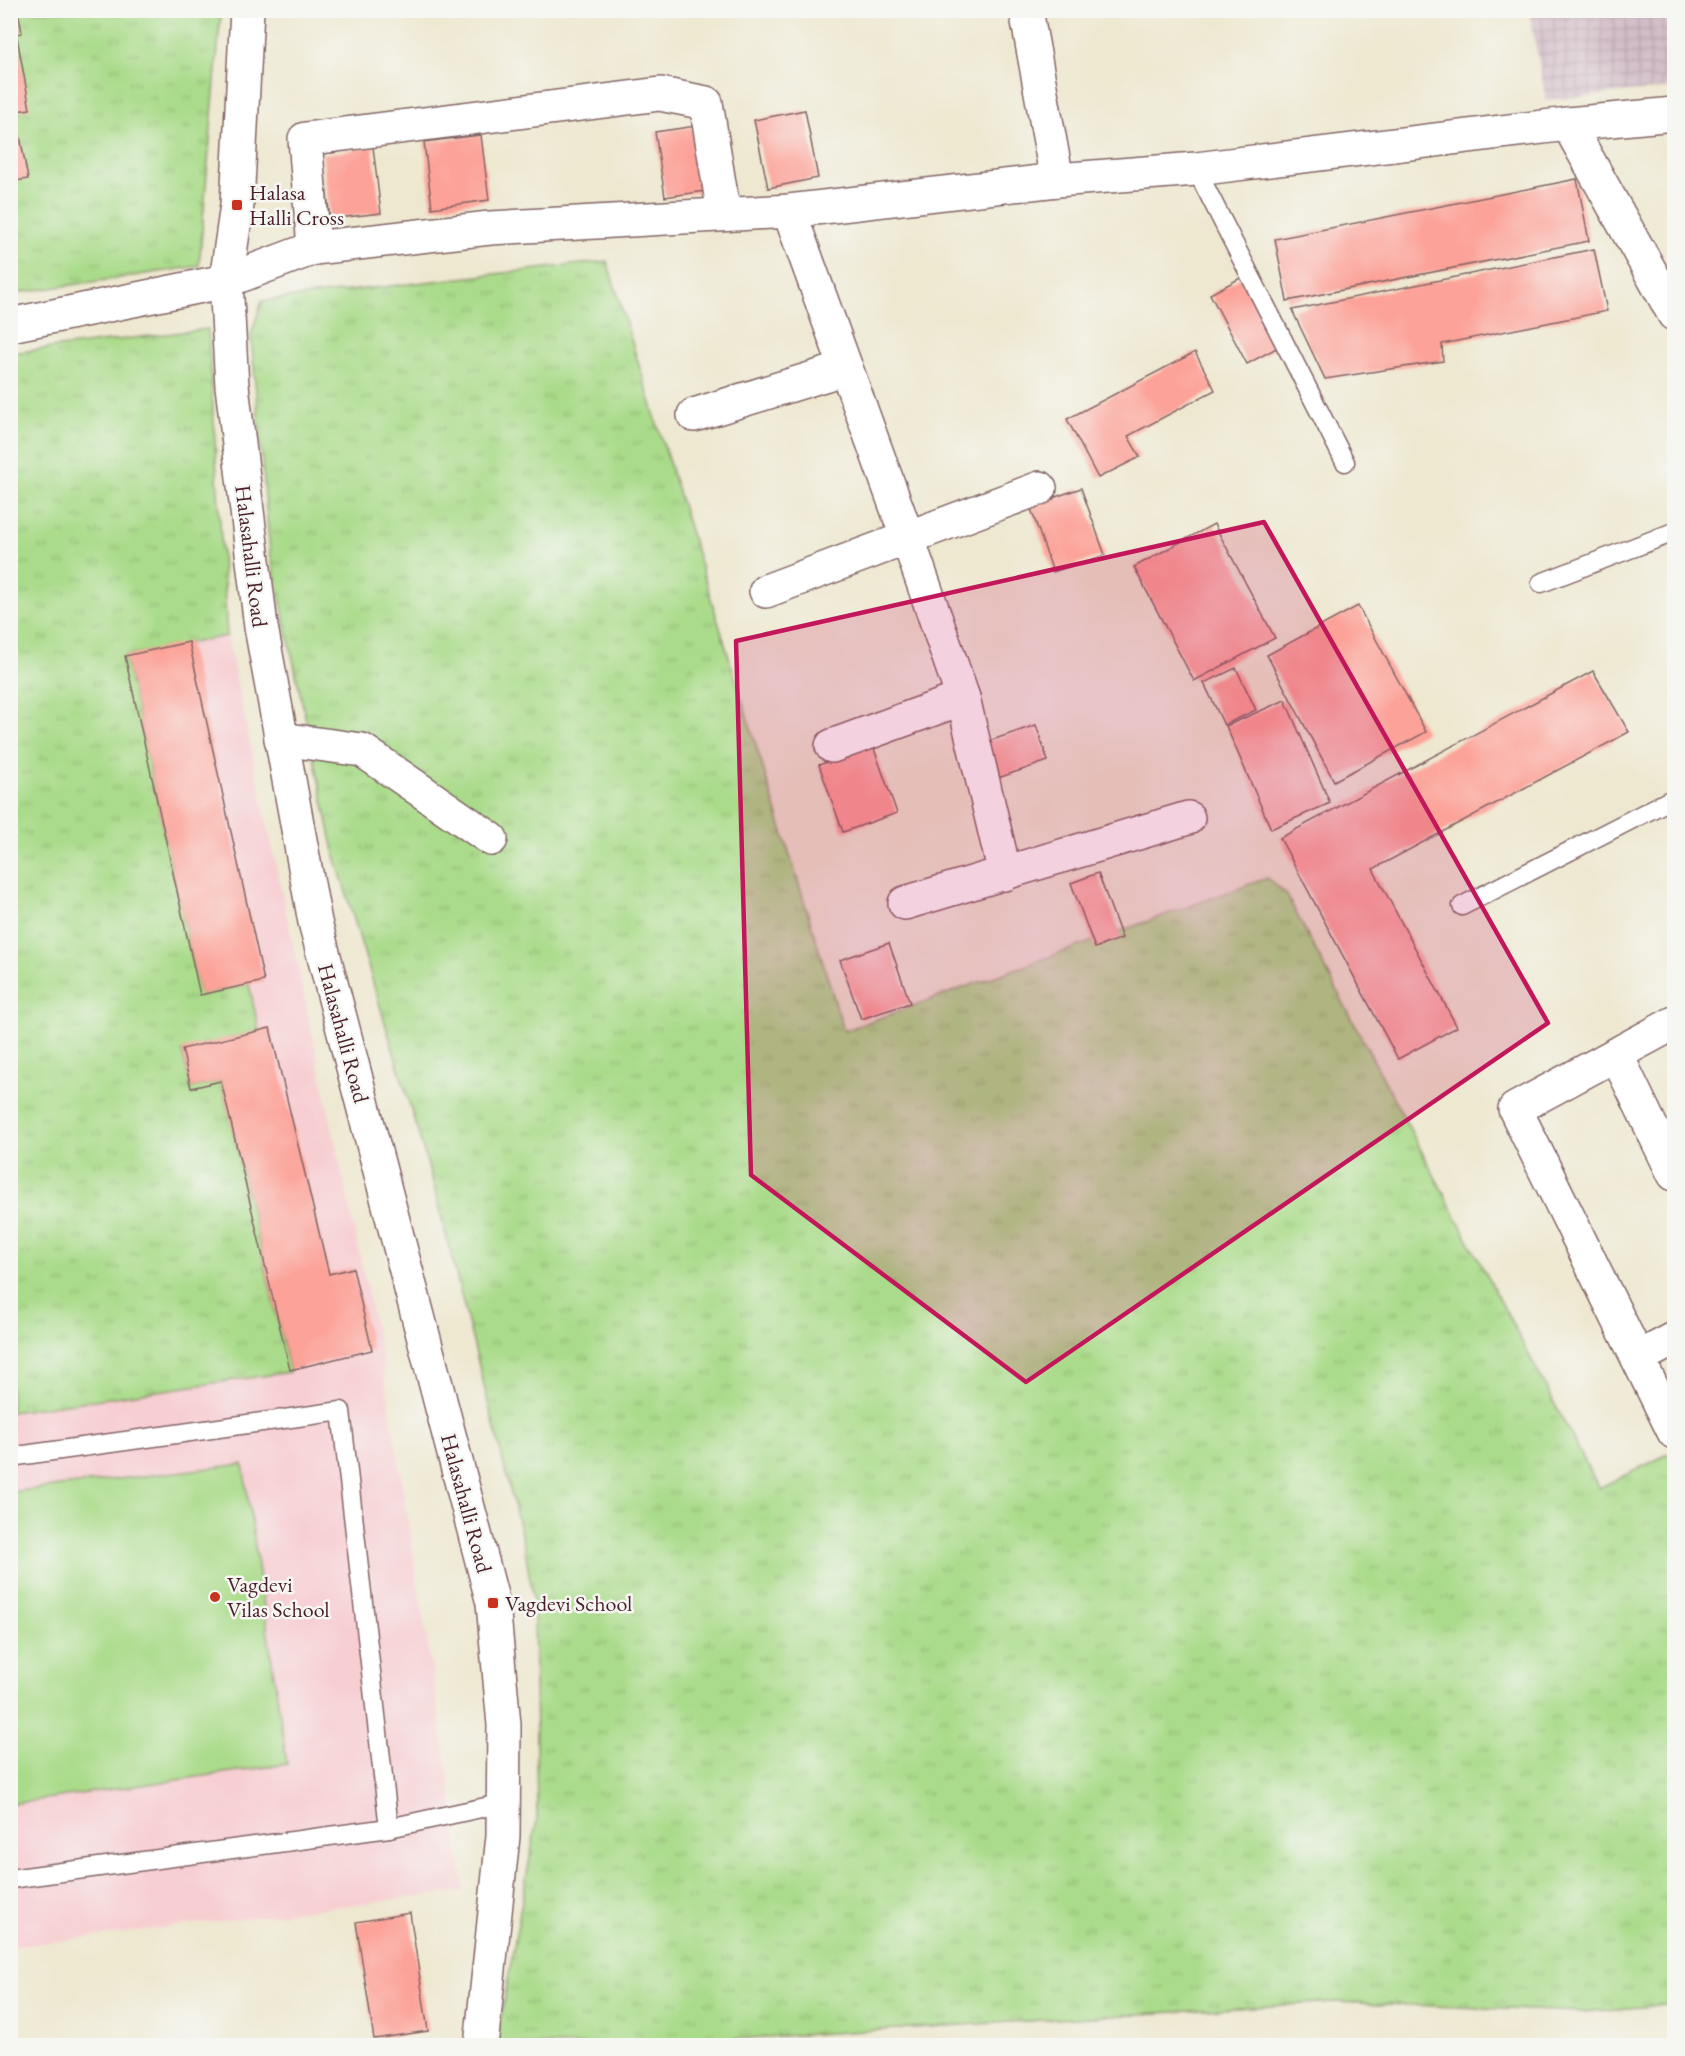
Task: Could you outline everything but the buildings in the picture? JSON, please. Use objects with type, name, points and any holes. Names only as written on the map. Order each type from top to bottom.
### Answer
[{"type":"street","name":"Halasahalli Road","points":[[247,10],[237,205],[226,281],[232,386],[255,581],[315,922],[493,1604],[504,1725],[504,1803],[503,1836],[481,2046]]},
{"type":"street","points":[[1026,10],[1057,180]]},
{"type":"street","points":[[314,248],[305,139],[660,94],[706,104],[724,214]]},
{"type":"street","points":[[10,325],[226,281],[314,248],[490,228],[789,211],[1057,180],[1196,169],[1568,124],[1674,114]]},
{"type":"street","points":[[1568,124],[1674,314]]},
{"type":"street","points":[[789,211],[908,538],[963,698],[1005,874]]},
{"type":"street","points":[[694,415],[846,368]]},
{"type":"street","points":[[766,591],[1040,488]]},
{"type":"street","points":[[832,746],[963,698]]},
{"type":"street","points":[[281,739],[362,750],[491,839]]},
{"type":"street","points":[[905,903],[1188,818]]},
{"type":"street","points":[[1674,1023],[1515,1109],[1674,1432]]},
{"type":"street","points":[[1616,1054],[1674,1174]]},
{"type":"street","points":[[1638,1358],[1674,1339]]},
{"type":"lane","points":[[1196,169],[1345,462]]},
{"type":"lane","points":[[1541,583],[1674,532]]},
{"type":"lane","points":[[1462,906],[1674,798]]},
{"type":"lane","points":[[10,1457],[341,1411],[389,1828]]},
{"type":"lane","points":[[10,1879],[389,1828],[504,1803]]},
{"type":"highlighted area","points":[[1264,522],[1548,1023],[1026,1382],[751,1175],[736,641]]},
{"type":"shaded area","points":[[1529,11],[1674,11],[1674,88],[1546,100]]},
{"type":"shaded area","name":"Vagdevi Vilas School","points":[[227,636],[382,1359],[450,1783],[464,1891],[11,1947],[10,1412],[290,1372],[221,1082],[191,1088],[182,1049],[248,984],[200,995],[125,656]]},
{"type":"green space","points":[[10,11],[221,11],[199,266],[11,294]]},
{"type":"green space","points":[[607,261],[844,1031],[1267,878],[1286,894],[1599,1488],[1674,1451],[1674,2004],[1583,2012],[1335,2002],[701,2041],[699,2045],[496,2045],[537,1819],[534,1604],[525,1549],[432,1179],[335,856],[270,552],[251,335],[262,301]]},
{"type":"green space","points":[[208,329],[227,636],[125,656],[200,995],[249,984],[259,1031],[182,1050],[191,1088],[221,1081],[290,1372],[11,1412],[10,353]]},
{"type":"green space","points":[[243,1464],[287,1764],[11,1804],[11,1492]]},
{"type":"place","name":"Halasa Halli Cross","points":[[237,205]]},
{"type":"place","name":"Vagdevi Vilas School","points":[[215,1597]]},
{"type":"place","name":"Vagdevi School","points":[[493,1603]]}]
